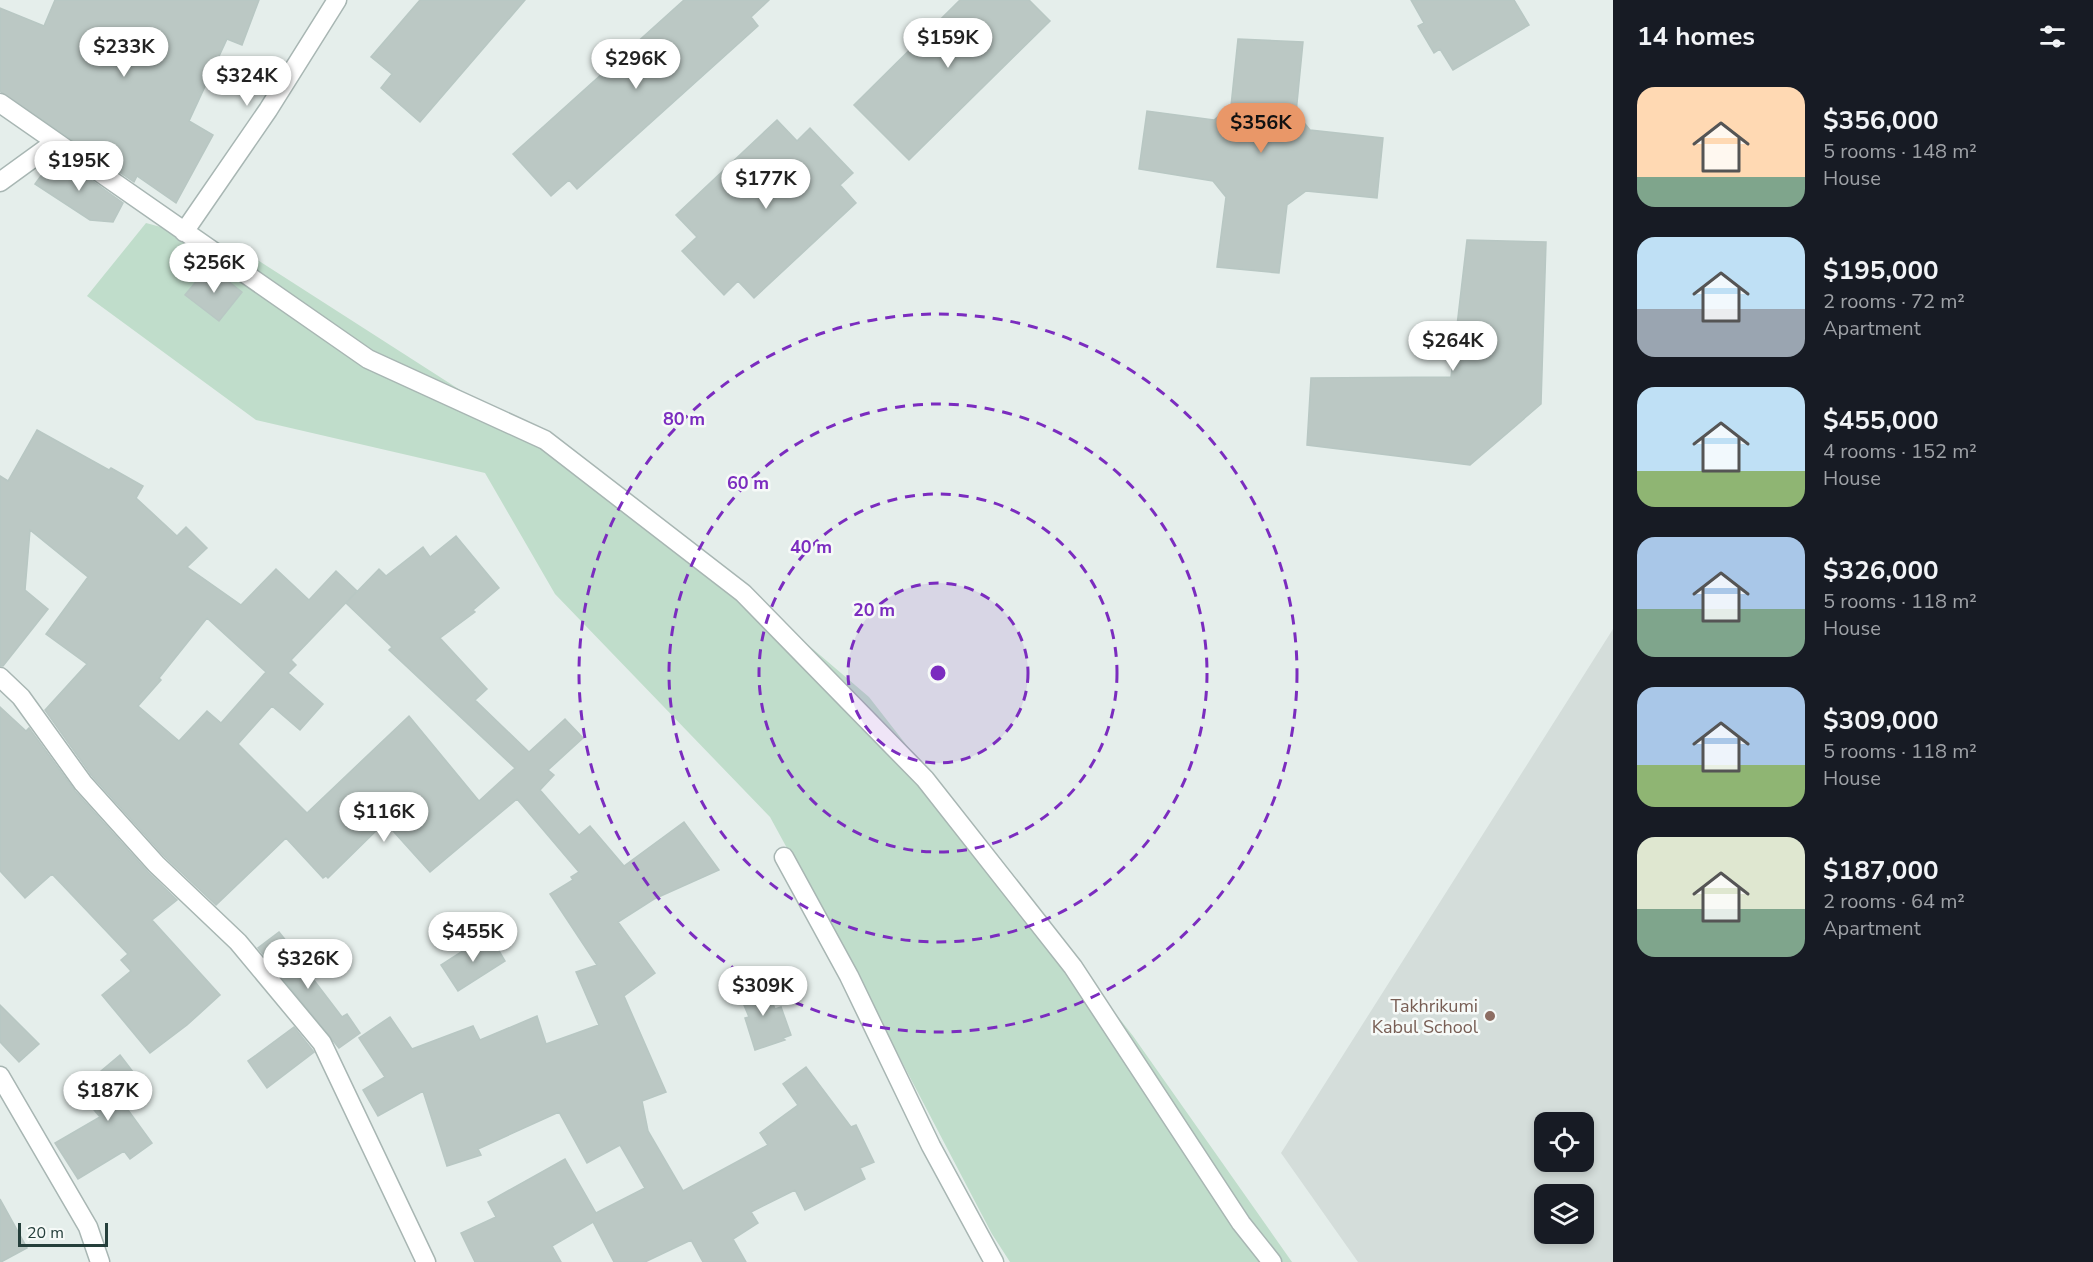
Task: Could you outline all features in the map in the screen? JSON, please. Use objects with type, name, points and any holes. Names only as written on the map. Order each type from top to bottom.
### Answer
[{"type":"street","points":[[184,232],[268,110],[337,0]]},
{"type":"street","points":[[0,103],[368,359],[545,440],[743,594],[925,779],[1073,967],[1241,1222],[1272,1262]]},
{"type":"street","points":[[0,182],[55,142]]},
{"type":"street","points":[[0,677],[21,697],[82,783],[156,864],[238,942],[322,1043],[426,1262]]},
{"type":"street","points":[[784,857],[849,976],[931,1146],[994,1262]]},
{"type":"street","points":[[0,1076],[88,1227],[100,1262]]},
{"type":"shaded area","name":"Takhrikumi Kabul School","points":[[1613,629],[1613,1262],[1358,1262],[1281,1153]]},
{"type":"green space","points":[[146,223],[239,248],[661,519],[869,697],[1133,1036],[1292,1262],[1010,1262],[992,1234],[859,980],[770,817],[555,594],[485,473],[256,420],[87,296]]},
{"type":"building","points":[[55,0],[259,0],[242,45],[227,39],[189,121],[213,135],[176,203],[137,176],[134,182],[0,91],[0,8],[44,26]]},
{"type":"building","points":[[420,0],[525,0],[420,122],[381,88],[392,74],[371,57]]},
{"type":"building","points":[[684,0],[769,0],[751,17],[758,26],[577,189],[569,180],[551,196],[513,154]]},
{"type":"building","points":[[960,0],[1029,0],[1050,21],[909,160],[854,105]]},
{"type":"building","points":[[1411,0],[1514,0],[1529,25],[1453,70],[1440,49],[1434,53],[1418,26],[1424,23]]},
{"type":"building","points":[[1238,39],[1303,42],[1296,113],[1310,130],[1383,138],[1377,198],[1306,191],[1287,205],[1279,273],[1217,267],[1226,197],[1213,181],[1139,169],[1147,111],[1214,120],[1231,106]]},
{"type":"building","points":[[777,120],[797,141],[810,128],[853,173],[840,185],[856,203],[754,298],[738,281],[724,295],[682,251],[697,237],[676,215]]},
{"type":"building","points":[[56,155],[123,203],[113,222],[90,220],[35,184]]},
{"type":"building","points":[[1467,240],[1546,242],[1541,404],[1470,465],[1307,445],[1311,378],[1451,377]]},
{"type":"building","points":[[209,266],[242,292],[219,321],[185,295]]},
{"type":"building","points":[[37,430],[143,486],[136,498],[177,536],[186,527],[207,548],[187,567],[241,605],[276,569],[309,600],[336,571],[357,591],[291,660],[296,665],[288,673],[323,704],[300,730],[272,706],[238,744],[307,813],[409,716],[479,801],[515,768],[389,650],[392,647],[346,603],[379,569],[386,576],[423,547],[430,557],[456,536],[499,588],[473,610],[475,612],[440,638],[487,689],[475,700],[529,752],[565,719],[583,738],[548,770],[554,775],[540,790],[579,835],[590,826],[624,866],[684,822],[719,870],[654,899],[618,922],[655,973],[624,996],[666,1092],[642,1101],[648,1131],[683,1191],[768,1145],[760,1133],[798,1105],[783,1084],[806,1067],[851,1127],[856,1125],[874,1162],[860,1168],[865,1179],[805,1210],[795,1190],[751,1212],[758,1223],[733,1239],[746,1262],[703,1262],[691,1240],[645,1262],[614,1262],[593,1222],[552,1246],[561,1262],[475,1262],[461,1233],[496,1217],[488,1202],[565,1159],[596,1213],[645,1188],[620,1145],[587,1163],[559,1112],[478,1149],[481,1155],[447,1166],[423,1091],[378,1116],[363,1090],[385,1077],[359,1038],[390,1017],[412,1049],[473,1026],[480,1040],[537,1016],[546,1044],[599,1025],[576,972],[597,965],[550,894],[573,880],[571,877],[579,872],[517,799],[430,872],[385,822],[328,878],[326,876],[323,878],[286,838],[216,905],[164,856],[92,776],[45,710],[87,664],[46,634],[88,577],[30,530],[25,590],[48,609],[3,666],[0,666],[0,476],[8,481]],"holes":[[[207,618],[266,672],[221,723],[207,711],[179,741],[138,706],[161,680],[159,678]]]},
{"type":"building","points":[[0,707],[26,731],[29,728],[75,791],[148,872],[177,900],[152,920],[220,995],[187,1025],[150,1053],[102,995],[131,971],[121,960],[128,954],[52,874],[25,898],[0,871]]},
{"type":"building","points":[[279,932],[315,977],[313,979],[342,1017],[347,1014],[360,1033],[339,1048],[258,948]]},
{"type":"building","points":[[489,934],[505,961],[458,991],[441,965]]},
{"type":"building","points":[[764,980],[775,1009],[781,1007],[791,1035],[783,1038],[785,1040],[755,1050],[745,1018],[749,1017],[738,991]]},
{"type":"building","points":[[0,1005],[39,1044],[19,1062],[0,1042]]},
{"type":"building","points":[[294,1027],[314,1052],[267,1088],[248,1061]]},
{"type":"building","points":[[120,1055],[150,1094],[128,1110],[152,1143],[130,1159],[124,1151],[78,1179],[55,1143],[100,1117],[94,1110],[106,1102],[89,1081]]},
{"type":"building","points":[[0,1199],[27,1248],[1,1262],[0,1262]]},
{"type":"place","name":"Takhrikumi Kabul School","points":[[1490,1016]]}]
